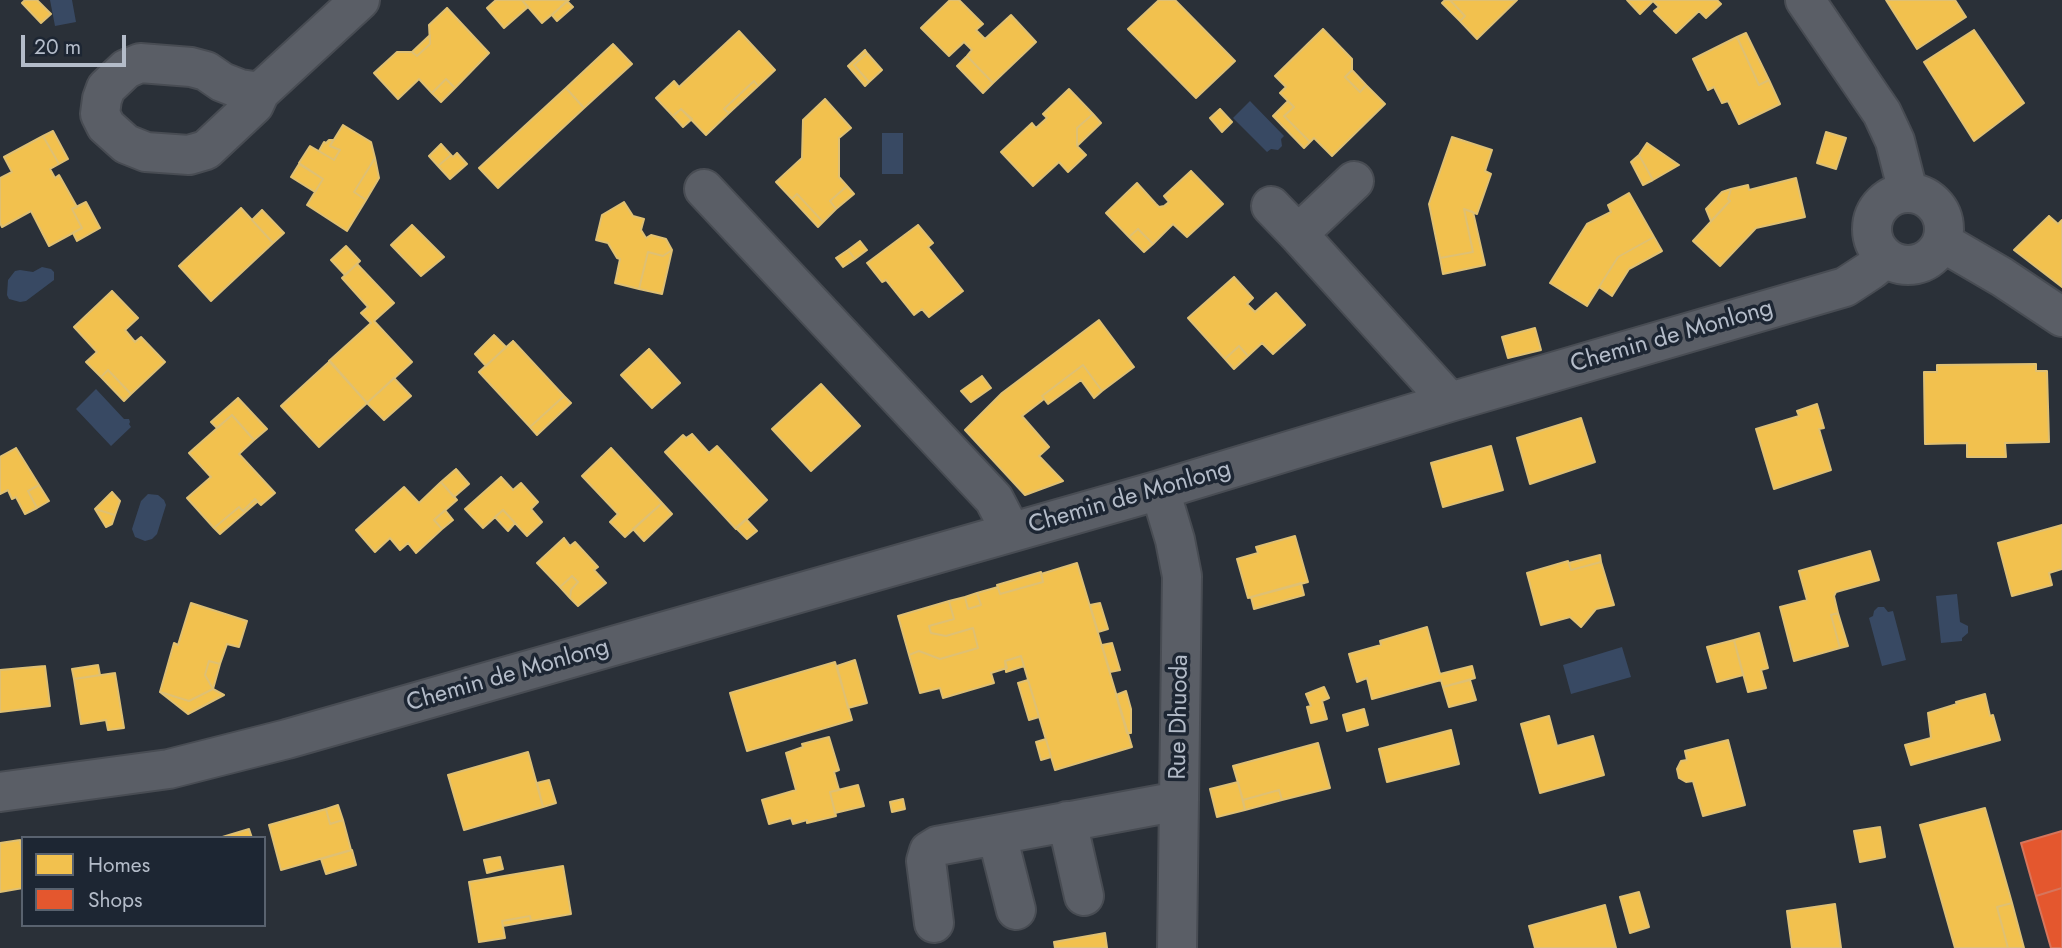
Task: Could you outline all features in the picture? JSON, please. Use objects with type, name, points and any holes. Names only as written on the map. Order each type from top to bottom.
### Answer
[{"type":"street","points":[[260,92],[360,0]]},
{"type":"street","points":[[1805,0],[1882,113],[1895,141],[1908,192]]},
{"type":"street","points":[[1298,234],[1354,181]]},
{"type":"street","name":"Chemin de Monlong","points":[[704,189],[994,499],[1011,532]]},
{"type":"street","points":[[1915,192],[1928,198],[1941,211],[1944,222],[1942,242],[1937,252],[1918,264],[1896,263],[1878,250],[1873,239],[1871,228],[1878,207],[1896,194],[1915,192]]},
{"type":"street","points":[[1271,206],[1450,402]]},
{"type":"street","points":[[1942,242],[2002,277],[2062,317]]},
{"type":"street","name":"Chemin de Monlong","points":[[0,792],[169,769],[287,739],[1160,490],[1845,287],[1886,257]]},
{"type":"street","name":"Rue Dhuoda","points":[[1160,490],[1182,576],[1177,948]]},
{"type":"street","points":[[934,923],[926,861],[929,851],[937,846],[1179,802]]},
{"type":"street","points":[[1067,821],[1084,896]]},
{"type":"street","points":[[996,835],[1016,910]]},
{"type":"water","points":[[50,0],[72,0],[76,22],[55,26]]},
{"type":"water","points":[[1250,101],[1284,136],[1281,139],[1282,146],[1278,150],[1271,149],[1267,152],[1233,118]]},
{"type":"water","points":[[882,133],[903,133],[903,174],[882,174]]},
{"type":"water","points":[[42,267],[54,272],[54,280],[26,301],[9,299],[8,280],[15,271],[33,272]]},
{"type":"water","points":[[96,389],[130,422],[131,427],[111,446],[76,409]]},
{"type":"water","points":[[148,494],[158,495],[166,505],[157,534],[145,541],[135,537],[132,529],[141,501]]},
{"type":"water","points":[[1957,594],[1960,622],[1968,626],[1968,633],[1962,641],[1941,643],[1936,596]]},
{"type":"water","points":[[1878,607],[1884,607],[1888,612],[1893,611],[1906,660],[1882,666],[1869,618]]},
{"type":"water","points":[[1622,647],[1631,677],[1571,694],[1563,665]]},
{"type":"building: Homes","points":[[25,0],[37,0],[51,14],[41,23],[22,3]]},
{"type":"building: Homes","points":[[496,0],[522,0],[528,7],[504,28],[487,8]]},
{"type":"building: Homes","points":[[522,0],[569,0],[542,23]]},
{"type":"building: Homes","points":[[950,0],[959,0],[983,24],[976,30],[985,39],[1011,15],[1036,42],[993,83],[967,56],[972,50],[964,42],[949,56],[921,28]]},
{"type":"building: Homes","points":[[1159,0],[1175,0],[1235,61],[1196,98],[1128,29]]},
{"type":"building: Homes","points":[[1450,0],[1465,16],[1460,21],[1442,3]]},
{"type":"building: Homes","points":[[1450,0],[1517,0],[1477,39],[1460,21],[1465,16]]},
{"type":"building: Homes","points":[[1627,0],[1717,0],[1721,4],[1706,18],[1699,11],[1676,33],[1654,11],[1659,7],[1653,1],[1640,14]]},
{"type":"building: Homes","points":[[1886,0],[1955,0],[1966,17],[1917,49]]},
{"type":"building: Homes","points":[[567,1],[573,7],[557,21],[552,15]]},
{"type":"building: Homes","points":[[447,8],[489,53],[455,88],[446,79],[432,93],[419,79],[398,99],[374,73],[397,52],[412,52],[417,56],[430,44],[429,25]]},
{"type":"building: Homes","points":[[1323,29],[1352,59],[1352,70],[1345,77],[1360,92],[1366,85],[1385,104],[1332,156],[1314,138],[1310,142],[1284,116],[1294,107],[1280,93],[1286,87],[1275,76]]},
{"type":"building: Homes","points":[[1974,30],[2024,103],[1974,141],[1924,62]]},
{"type":"building: Homes","points":[[739,31],[775,70],[758,86],[754,81],[724,109],[729,113],[706,135],[681,109],[673,116],[656,98],[674,81],[679,87]]},
{"type":"building: Homes","points":[[1746,33],[1769,80],[1759,85],[1737,37]]},
{"type":"building: Homes","points":[[430,35],[430,44],[417,56],[412,52]]},
{"type":"building: Homes","points":[[1737,37],[1759,85],[1769,80],[1780,104],[1739,124],[1728,101],[1722,103],[1714,87],[1708,90],[1693,59]]},
{"type":"building: Homes","points":[[613,44],[632,64],[584,108],[566,88]]},
{"type":"building: Homes","points":[[865,50],[867,53],[854,65],[869,82],[865,86],[848,66]]},
{"type":"building: Homes","points":[[867,53],[882,70],[869,82],[854,65]]},
{"type":"building: Homes","points":[[967,56],[993,83],[983,93],[957,66]]},
{"type":"building: Homes","points":[[1352,70],[1366,85],[1360,92],[1345,77]]},
{"type":"building: Homes","points":[[446,79],[455,88],[441,102],[432,93]]},
{"type":"building: Homes","points":[[754,81],[758,86],[729,113],[724,109]]},
{"type":"building: Homes","points":[[566,88],[584,108],[498,188],[479,168]]},
{"type":"building: Homes","points":[[1069,89],[1093,114],[1077,128],[1077,146],[1086,155],[1068,172],[1059,162],[1033,186],[1001,152],[1032,123],[1036,128],[1047,118],[1043,114]]},
{"type":"building: Homes","points":[[825,99],[851,128],[839,138],[839,177],[847,186],[830,201],[836,209],[823,222],[797,194],[792,199],[776,182],[802,158],[803,120]]},
{"type":"building: Homes","points":[[1288,101],[1294,107],[1284,116],[1310,142],[1304,148],[1273,116]]},
{"type":"building: Homes","points":[[681,109],[692,119],[683,127],[673,116]]},
{"type":"building: Homes","points":[[1220,109],[1232,122],[1222,132],[1210,118]]},
{"type":"building: Homes","points":[[1093,114],[1101,123],[1077,146],[1077,128]]},
{"type":"building: Homes","points":[[343,125],[371,142],[375,158],[354,192],[366,200],[347,231],[307,205],[323,179],[299,163],[310,146],[334,160],[340,150],[330,146]]},
{"type":"building: Homes","points":[[53,131],[68,159],[59,164],[43,136]]},
{"type":"building: Homes","points":[[1826,132],[1846,138],[1836,169],[1817,163]]},
{"type":"building: Homes","points":[[43,136],[59,164],[50,169],[55,178],[59,175],[77,207],[72,209],[82,228],[49,246],[31,211],[2,227],[0,223],[0,178],[12,172],[4,157]]},
{"type":"building: Homes","points":[[1452,137],[1492,150],[1485,171],[1491,174],[1477,214],[1464,209],[1473,252],[1440,258],[1429,204]]},
{"type":"building: Homes","points":[[333,140],[330,146],[340,150],[334,160],[319,151],[324,142]]},
{"type":"building: Homes","points":[[1647,143],[1679,165],[1653,180],[1639,155]]},
{"type":"building: Homes","points":[[441,144],[451,155],[438,166],[429,156]]},
{"type":"building: Homes","points":[[457,153],[467,164],[450,179],[438,166]]},
{"type":"building: Homes","points":[[1639,155],[1653,180],[1643,185],[1631,162]]},
{"type":"building: Homes","points":[[375,158],[379,178],[366,200],[354,192]]},
{"type":"building: Homes","points":[[299,164],[323,179],[315,192],[291,177]]},
{"type":"building: Homes","points":[[1191,171],[1223,204],[1187,237],[1173,224],[1153,244],[1138,229],[1129,237],[1106,213],[1137,183],[1159,207],[1164,206],[1169,202],[1164,196]]},
{"type":"building: Homes","points":[[1796,178],[1805,217],[1756,228],[1720,266],[1693,241],[1730,201],[1728,199],[1731,189],[1748,185],[1749,190]]},
{"type":"building: Homes","points":[[847,186],[854,194],[836,209],[830,201]]},
{"type":"building: Homes","points":[[1731,189],[1728,199],[1730,201],[1711,221],[1706,209],[1722,192]]},
{"type":"building: Homes","points":[[1629,193],[1654,237],[1618,257],[1587,306],[1550,283],[1587,224],[1611,212],[1608,205]]},
{"type":"building: Homes","points":[[797,194],[823,222],[818,227],[792,199]]},
{"type":"building: Homes","points":[[86,202],[100,228],[77,241],[73,233],[82,228],[72,209]]},
{"type":"building: Homes","points":[[624,202],[633,216],[644,219],[641,230],[646,238],[651,235],[666,239],[672,250],[663,256],[648,252],[639,289],[615,283],[620,259],[608,243],[596,240],[602,215]]},
{"type":"building: Homes","points":[[241,208],[273,243],[211,301],[179,266]]},
{"type":"building: Homes","points":[[1464,209],[1473,212],[1485,265],[1443,274],[1440,258],[1473,252]]},
{"type":"building: Homes","points":[[262,210],[284,233],[273,243],[252,220]]},
{"type":"building: Homes","points":[[2049,216],[2058,224],[2062,220],[2062,287],[2014,250]]},
{"type":"building: Homes","points":[[412,225],[444,257],[421,276],[391,245]]},
{"type":"building: Homes","points":[[918,225],[933,243],[928,247],[963,291],[929,317],[922,309],[914,315],[886,280],[882,282],[867,263]]},
{"type":"building: Homes","points":[[1138,229],[1153,244],[1144,252],[1129,237]]},
{"type":"building: Homes","points":[[1654,237],[1662,251],[1629,269],[1612,296],[1599,287],[1618,257]]},
{"type":"building: Homes","points":[[860,241],[867,250],[855,259],[848,250]]},
{"type":"building: Homes","points":[[346,246],[360,261],[345,275],[331,260]]},
{"type":"building: Homes","points":[[672,250],[662,294],[639,289],[648,252],[663,256]]},
{"type":"building: Homes","points":[[848,250],[855,259],[843,267],[836,258]]},
{"type":"building: Homes","points":[[357,264],[394,303],[374,321],[412,362],[367,403],[329,361],[371,323],[361,313],[368,307],[342,278]]},
{"type":"building: Homes","points":[[1234,277],[1253,298],[1247,304],[1255,312],[1276,293],[1305,325],[1273,354],[1262,343],[1248,356],[1239,346],[1225,359],[1188,318]]},
{"type":"building: Homes","points":[[112,291],[138,318],[125,330],[135,342],[141,337],[165,362],[131,394],[108,370],[101,377],[86,362],[97,352],[74,327]]},
{"type":"building: Homes","points":[[1099,320],[1134,367],[1102,391],[1083,365],[1042,396],[1044,399],[1022,416],[1049,447],[1039,456],[1063,481],[1025,495],[965,430],[1002,393]]},
{"type":"building: Homes","points":[[1535,328],[1541,350],[1508,358],[1502,337]]},
{"type":"building: Homes","points":[[494,335],[506,347],[486,366],[475,354]]},
{"type":"building: Homes","points":[[513,341],[564,396],[530,427],[479,372]]},
{"type":"building: Homes","points":[[1239,346],[1248,356],[1234,369],[1225,359]]},
{"type":"building: Homes","points":[[649,349],[680,383],[652,408],[621,375]]},
{"type":"building: Homes","points":[[330,361],[367,403],[319,447],[281,406]]},
{"type":"building: Homes","points":[[2036,364],[2036,371],[2047,371],[2049,442],[2005,443],[2006,457],[1967,457],[1967,443],[1925,444],[1924,372],[1937,372],[1937,365]]},
{"type":"building: Homes","points":[[1083,365],[1102,391],[1094,398],[1081,380],[1048,404],[1042,396]]},
{"type":"building: Homes","points":[[108,370],[131,394],[124,401],[101,377]]},
{"type":"building: Homes","points":[[982,376],[991,388],[971,402],[961,391]]},
{"type":"building: Homes","points":[[394,378],[411,396],[384,420],[367,403]]},
{"type":"building: Homes","points":[[821,384],[860,426],[811,471],[772,429]]},
{"type":"building: Homes","points":[[564,396],[571,403],[537,435],[530,427]]},
{"type":"building: Homes","points":[[238,398],[267,429],[254,440],[232,415],[217,428],[211,422]]},
{"type":"building: Homes","points":[[1817,404],[1824,428],[1819,429],[1831,470],[1774,489],[1756,429],[1799,416],[1797,411]]},
{"type":"building: Homes","points":[[232,415],[254,440],[239,454],[275,493],[261,505],[255,499],[243,511],[239,507],[214,528],[187,498],[211,477],[189,453]]},
{"type":"building: Homes","points":[[1581,418],[1595,462],[1530,484],[1517,438]]},
{"type":"building: Homes","points":[[692,434],[709,453],[717,446],[767,500],[736,529],[665,452],[683,435],[686,438]]},
{"type":"building: Homes","points":[[1491,446],[1503,490],[1443,507],[1431,463]]},
{"type":"building: Homes","points":[[16,448],[39,485],[28,491],[37,508],[25,514],[16,497],[12,499],[8,490],[0,494],[0,457]]},
{"type":"building: Homes","points":[[611,448],[662,503],[625,537],[610,522],[618,514],[582,476]]},
{"type":"building: Homes","points":[[456,469],[469,484],[454,497],[441,482]]},
{"type":"building: Homes","points":[[501,477],[513,490],[521,483],[538,502],[531,509],[542,522],[527,536],[503,510],[483,528],[465,509]]},
{"type":"building: Homes","points":[[441,482],[457,500],[434,520],[442,529],[416,553],[408,543],[400,550],[390,538],[375,552],[356,530],[404,487],[419,503]]},
{"type":"building: Homes","points":[[39,485],[49,501],[37,508],[28,491]]},
{"type":"building: Homes","points":[[112,492],[120,501],[115,515],[95,509]]},
{"type":"building: Homes","points":[[255,499],[257,502],[220,534],[214,528],[239,507],[243,511]]},
{"type":"building: Homes","points":[[662,503],[672,514],[644,541],[633,529]]},
{"type":"building: Homes","points":[[95,509],[115,515],[112,524],[106,527]]},
{"type":"building: Homes","points":[[445,510],[453,520],[442,529],[434,520]]},
{"type":"building: Homes","points":[[503,510],[515,523],[508,531],[495,517]]},
{"type":"building: Homes","points":[[746,519],[757,531],[747,539],[736,528]]},
{"type":"building: Homes","points":[[2062,525],[2062,569],[2049,573],[2052,585],[2012,596],[1998,543]]},
{"type":"building: Homes","points":[[1295,536],[1308,582],[1248,598],[1237,559],[1258,553],[1256,547]]},
{"type":"building: Homes","points":[[564,538],[570,546],[575,542],[598,567],[594,570],[606,583],[578,606],[570,598],[571,590],[578,582],[572,576],[560,587],[537,563]]},
{"type":"building: Homes","points":[[1870,551],[1879,580],[1836,592],[1834,596],[1838,613],[1831,615],[1840,648],[1794,661],[1780,607],[1807,600],[1799,571]]},
{"type":"building: Homes","points":[[1600,555],[1601,562],[1571,570],[1569,563]]},
{"type":"building: Homes","points":[[1568,561],[1571,570],[1601,562],[1614,605],[1596,609],[1581,627],[1570,617],[1541,625],[1527,573]]},
{"type":"building: Homes","points":[[1077,563],[1132,747],[1055,770],[1021,656],[1005,661],[1007,668],[991,673],[994,683],[943,698],[940,688],[920,693],[909,655],[919,651],[940,659],[978,648],[973,628],[946,636],[931,633],[929,626],[954,619],[949,601],[965,597],[968,609],[981,605],[977,593],[998,587],[1000,594],[1043,582],[1041,574]]},
{"type":"building: Homes","points":[[1041,572],[1043,582],[1000,594],[997,585]]},
{"type":"building: Homes","points":[[572,576],[578,582],[571,590],[570,598],[560,587]]},
{"type":"building: Homes","points":[[1301,583],[1304,595],[1254,609],[1251,597]]},
{"type":"building: Homes","points":[[977,593],[981,605],[968,609],[965,597]]},
{"type":"building: Homes","points":[[949,601],[954,619],[929,626],[931,633],[946,636],[973,628],[978,648],[940,659],[919,651],[909,655],[898,616]]},
{"type":"building: Homes","points":[[191,603],[247,621],[239,647],[227,644],[220,664],[209,661],[205,675],[213,689],[189,701],[160,692],[174,643],[178,645]]},
{"type":"building: Homes","points":[[1100,603],[1108,629],[1098,632],[1090,605]]},
{"type":"building: Homes","points":[[1838,613],[1848,646],[1840,648],[1831,615]]},
{"type":"building: Homes","points":[[1427,627],[1440,674],[1472,666],[1475,678],[1443,687],[1441,680],[1372,699],[1367,678],[1357,682],[1349,654],[1381,645],[1380,641]]},
{"type":"building: Homes","points":[[1759,633],[1768,668],[1761,670],[1766,688],[1748,692],[1734,640]]},
{"type":"building: Homes","points":[[1734,640],[1743,675],[1717,682],[1707,647]]},
{"type":"building: Homes","points":[[1112,643],[1120,670],[1110,672],[1102,645]]},
{"type":"building: Homes","points":[[1021,656],[1024,666],[1006,672],[1005,661]]},
{"type":"building: Homes","points":[[855,660],[867,703],[848,708],[837,666]]},
{"type":"building: Homes","points":[[209,661],[220,664],[213,689],[205,675]]},
{"type":"building: Homes","points":[[835,662],[852,720],[747,751],[730,693]]},
{"type":"building: Homes","points":[[98,665],[100,675],[74,679],[72,669]]},
{"type":"building: Homes","points":[[45,666],[50,706],[0,712],[0,670]]},
{"type":"building: Homes","points":[[115,673],[124,728],[108,730],[106,720],[81,724],[74,679]]},
{"type":"building: Homes","points":[[1028,680],[1039,717],[1029,720],[1018,683]]},
{"type":"building: Homes","points":[[1470,680],[1476,700],[1449,707],[1443,687]]},
{"type":"building: Homes","points":[[1324,687],[1329,698],[1322,701],[1327,719],[1311,723],[1307,707],[1311,706],[1306,694]]},
{"type":"building: Homes","points":[[213,689],[224,695],[188,714],[160,692],[189,701]]},
{"type":"building: Homes","points":[[1126,691],[1131,709],[1131,733],[1127,733],[1116,695]]},
{"type":"building: Homes","points":[[1985,694],[2000,740],[1911,765],[1905,745],[1931,738],[1928,713]]},
{"type":"building: Homes","points":[[1364,709],[1368,725],[1347,731],[1343,715]]},
{"type":"building: Homes","points":[[1549,716],[1557,746],[1593,736],[1604,775],[1540,793],[1521,724]]},
{"type":"building: Homes","points":[[1451,730],[1459,764],[1387,782],[1379,749]]},
{"type":"building: Homes","points":[[829,737],[839,770],[834,772],[839,790],[830,792],[836,816],[807,823],[807,820],[793,824],[791,818],[769,824],[762,800],[796,790],[786,753],[803,747],[802,744]]},
{"type":"building: Homes","points":[[1046,739],[1051,757],[1041,760],[1036,742]]},
{"type":"building: Homes","points":[[1728,740],[1745,805],[1703,816],[1693,781],[1686,782],[1679,778],[1677,769],[1681,761],[1687,760],[1685,751]]},
{"type":"building: Homes","points":[[1318,743],[1330,788],[1282,800],[1279,790],[1243,800],[1233,766]]},
{"type":"building: Homes","points":[[528,752],[543,807],[464,830],[448,775]]},
{"type":"building: Homes","points":[[549,780],[556,803],[543,807],[537,783]]},
{"type":"building: Homes","points":[[1238,782],[1245,810],[1217,817],[1210,789]]},
{"type":"building: Homes","points":[[858,785],[864,806],[835,813],[830,792]]},
{"type":"building: Homes","points":[[1279,790],[1282,800],[1245,810],[1243,800]]},
{"type":"building: Homes","points":[[903,799],[905,809],[892,812],[890,802]]},
{"type":"building: Homes","points":[[338,805],[343,820],[330,824],[326,809]]},
{"type":"building: Homes","points":[[1985,808],[2012,903],[1997,907],[2008,948],[1955,948],[1920,825]]},
{"type":"building: Homes","points":[[326,809],[330,824],[343,820],[351,850],[281,870],[269,825]]},
{"type":"building: Homes","points":[[1880,827],[1885,857],[1860,862],[1854,831]]},
{"type":"building: Homes","points":[[249,829],[251,836],[226,836]]},
{"type":"building: Homes","points":[[20,840],[21,888],[0,892],[0,843]]},
{"type":"building: Homes","points":[[352,850],[356,865],[326,874],[321,859]]},
{"type":"building: Homes","points":[[500,857],[503,869],[487,873],[484,860]]},
{"type":"building: Homes","points":[[563,866],[571,914],[531,921],[530,916],[502,921],[505,938],[479,942],[469,882]]},
{"type":"building: Homes","points":[[1639,892],[1649,927],[1630,933],[1620,897]]},
{"type":"building: Homes","points":[[2012,903],[2024,948],[2008,948],[1997,907]]},
{"type":"building: Homes","points":[[1835,904],[1841,948],[1792,948],[1787,911]]},
{"type":"building: Homes","points":[[1605,905],[1616,948],[1535,948],[1529,926]]},
{"type":"building: Homes","points":[[530,916],[531,921],[503,926],[502,921]]},
{"type":"building: Homes","points":[[1105,933],[1107,948],[1055,948],[1054,942]]},
{"type":"building: Shops","points":[[2062,831],[2062,888],[2036,896],[2021,843]]},
{"type":"building: Shops","points":[[2062,888],[2062,948],[2051,948],[2036,896]]}]
